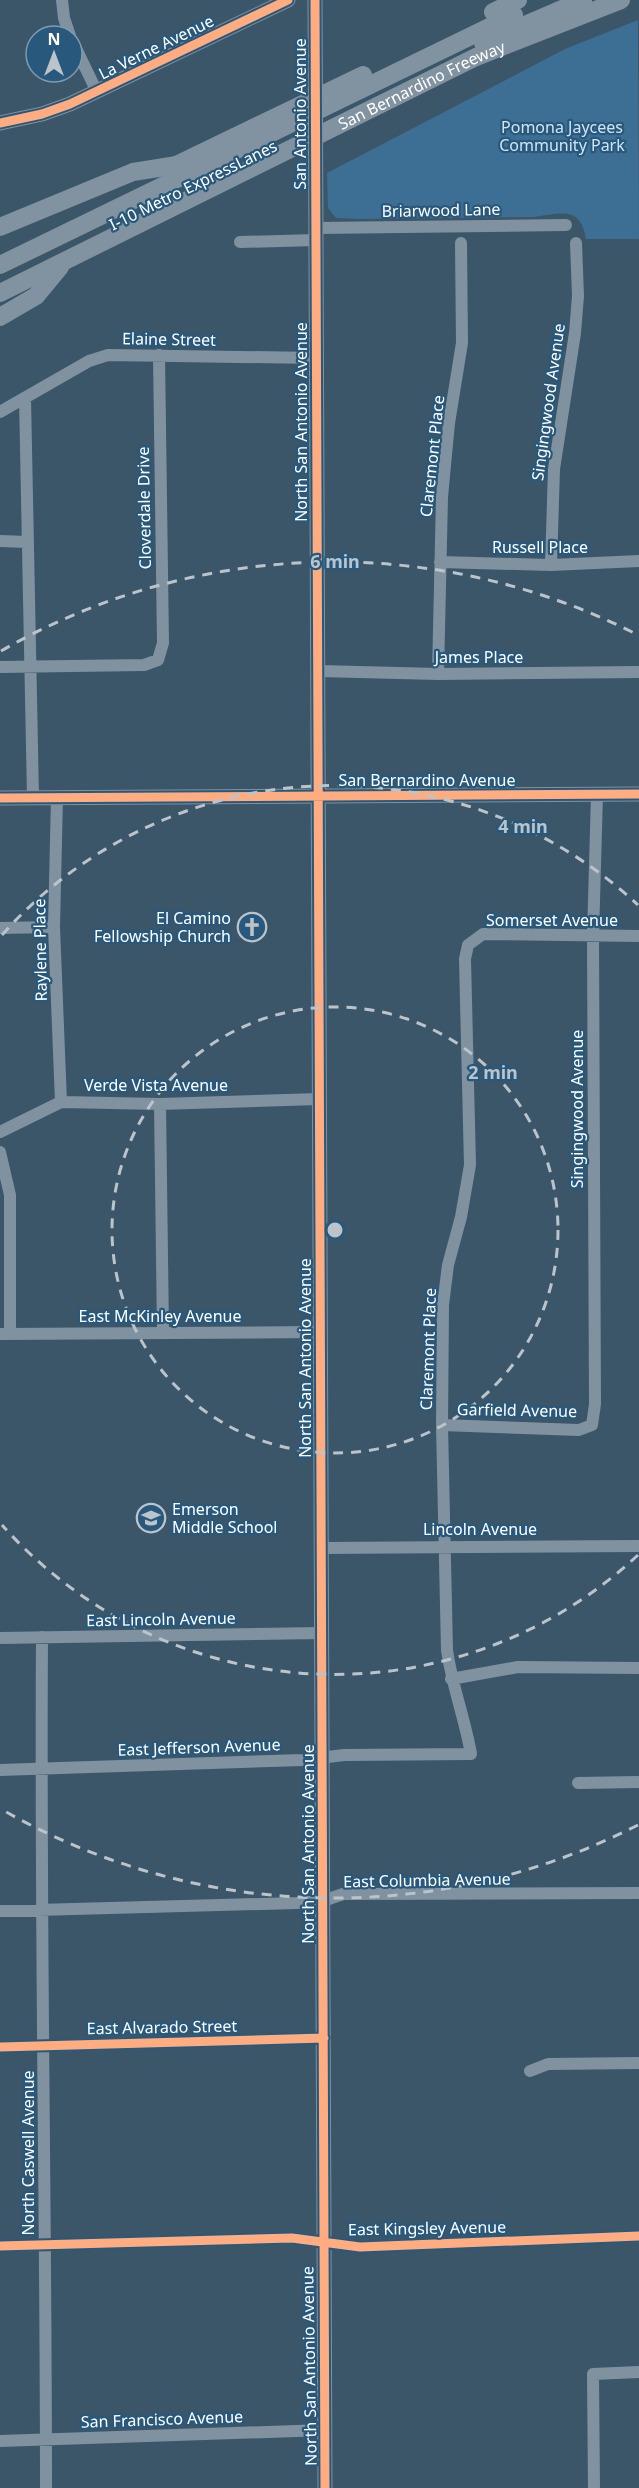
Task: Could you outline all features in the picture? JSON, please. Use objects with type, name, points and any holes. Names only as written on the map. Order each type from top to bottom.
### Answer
[{"type":"highway","name":"San Bernardino Freeway","points":[[0,292],[65,260],[519,0]]},
{"type":"highway","points":[[330,110],[477,31],[549,0]]},
{"type":"highway","points":[[330,110],[514,28],[583,0]]},
{"type":"highway","name":"San Bernardino Freeway","points":[[0,251],[177,165],[294,128],[330,110],[476,57],[621,0]]},
{"type":"highway","name":"I-10 Metro ExpressLanes","points":[[0,265],[294,128]]},
{"type":"highway","name":"I-10 Metro ExpressLanes","points":[[0,281],[294,128]]},
{"type":"highway","points":[[0,227],[133,172],[177,165]]},
{"type":"highway","points":[[0,316],[36,296],[65,260]]},
{"type":"main road","name":"La Verne Avenue","points":[[0,123],[42,114],[97,92],[288,0]]},
{"type":"main road","name":"San Antonio Avenue","points":[[315,0],[316,234]]},
{"type":"main road","name":"North San Antonio Avenue","points":[[316,234],[323,2243],[326,2488]]},
{"type":"main road","name":"San Bernardino Avenue","points":[[0,798],[639,794]]},
{"type":"street","points":[[62,0],[66,24]]},
{"type":"street","points":[[84,65],[97,92]]},
{"type":"street","name":"Briarwood Lane","points":[[240,242],[316,234],[566,225]]},
{"type":"street","name":"Claremont Place","points":[[438,674],[442,497],[449,423],[462,343],[461,243]]},
{"type":"street","name":"Singingwood Avenue","points":[[551,565],[554,469],[576,324],[578,296],[576,243]]},
{"type":"street","name":"Elaine Street","points":[[0,412],[89,361],[108,355],[315,358]]},
{"type":"street","name":"Cloverdale Drive","points":[[28,667],[144,665],[158,660],[163,643],[159,355]]},
{"type":"street","points":[[25,398],[28,667],[33,797]]},
{"type":"street","points":[[0,542],[27,542]]},
{"type":"street","name":"Russell Place","points":[[440,562],[551,565],[639,561]]},
{"type":"street","points":[[0,667],[28,667]]},
{"type":"street","name":"James Place","points":[[318,671],[438,674],[639,672]]},
{"type":"street","name":"Singingwood Avenue","points":[[592,1425],[595,1404],[593,936],[597,794]]},
{"type":"street","name":"Raylene Place","points":[[57,797],[54,927],[62,1102]]},
{"type":"street","points":[[0,928],[54,927]]},
{"type":"street","name":"Somerset Avenue","points":[[468,945],[483,934],[639,936]]},
{"type":"street","name":"Claremont Place","points":[[468,945],[465,959],[470,1165],[461,1217],[448,1266],[443,1305],[442,1425],[447,1641],[451,1679],[463,1715],[471,1754]]},
{"type":"street","name":"Verde Vista Avenue","points":[[0,1132],[62,1102],[160,1104],[318,1099]]},
{"type":"street","points":[[160,1104],[164,1332]]},
{"type":"street","points":[[0,1152],[10,1195],[5,1334]]},
{"type":"street","name":"East McKinley Avenue","points":[[5,1334],[320,1332]]},
{"type":"street","name":"Garfield Avenue","points":[[442,1425],[579,1430],[592,1425]]},
{"type":"street","name":"Lincoln Avenue","points":[[321,1548],[639,1546]]},
{"type":"street","name":"East Lincoln Avenue","points":[[0,1638],[322,1633]]},
{"type":"street","name":"North Caswell Avenue","points":[[42,1637],[41,1910],[44,2045],[46,2488]]},
{"type":"street","points":[[451,1679],[518,1667],[639,1668]]},
{"type":"street","name":"East Jefferson Avenue","points":[[0,1770],[303,1760],[323,1757],[471,1754]]},
{"type":"street","points":[[578,1783],[639,1782]]},
{"type":"street","name":"East Columbia Avenue","points":[[0,1911],[323,1901],[343,1894],[639,1893]]},
{"type":"street","name":"East Alvarado Street","points":[[0,2047],[324,2038]]},
{"type":"street","points":[[530,2071],[548,2064],[639,2063]]},
{"type":"street","name":"East Kingsley Avenue","points":[[0,2246],[292,2238],[360,2247],[639,2236]]},
{"type":"street","points":[[594,2488],[593,2374],[639,2373]]},
{"type":"street","name":"San Francisco Avenue","points":[[0,2441],[325,2430]]},
{"type":"green space","name":"Pomona Jaycees Community Park","points":[[638,20],[639,239],[586,239],[580,221],[568,214],[534,217],[359,219],[336,218],[328,208],[327,173],[565,49]]},
{"type":"cycle path","points":[[0,123],[42,114],[70,104],[288,0]]},
{"type":"cycle path","points":[[315,0],[325,2488]]},
{"type":"cycle path","points":[[0,798],[639,794]]},
{"type":"cycle path","points":[[0,2047],[324,2038]]},
{"type":"cycle path","points":[[0,2246],[292,2238],[360,2247],[639,2236]]},
{"type":"place","name":"El Camino Fellowship Church","points":[[252,927]]},
{"type":"place","name":"Emerson Middle School","points":[[151,1518]]}]
